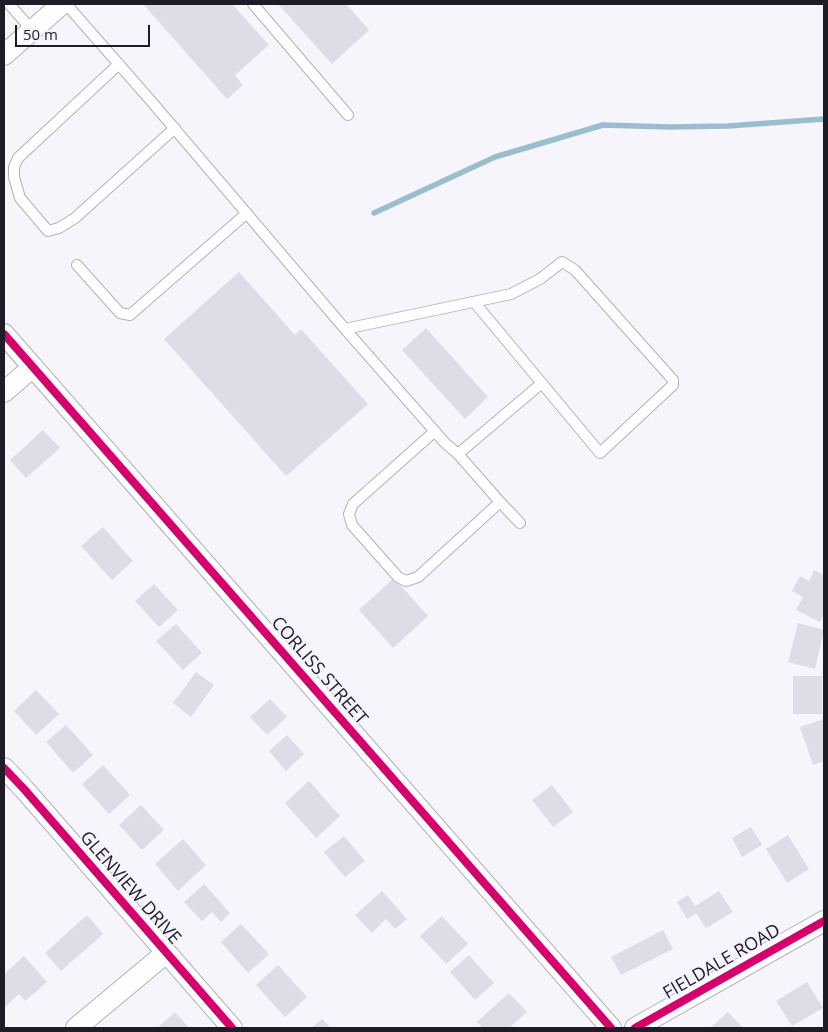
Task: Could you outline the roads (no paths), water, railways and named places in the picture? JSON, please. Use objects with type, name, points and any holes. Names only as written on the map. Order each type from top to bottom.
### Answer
[{"type":"street","points":[[4,56],[64,4]]},
{"type":"street","name":"CORLISS STREET","points":[[4,334],[611,1028]]},
{"type":"street","points":[[4,392],[33,367]]},
{"type":"street","name":"GLENVIEW DRIVE","points":[[4,768],[31,796],[232,1028]]},
{"type":"street","name":"FIELDALE ROAD","points":[[634,1028],[824,921]]},
{"type":"street","points":[[76,1028],[166,953]]},
{"type":"lane","points":[[9,4],[32,30]]},
{"type":"lane","points":[[64,4],[119,64],[345,329],[520,523]]},
{"type":"lane","points":[[253,4],[348,115]]},
{"type":"lane","points":[[119,64],[18,158],[14,167],[14,177],[20,198],[48,231],[58,228],[75,218],[174,128]]},
{"type":"lane","points":[[77,265],[120,313],[130,315],[247,213]]},
{"type":"lane","points":[[345,329],[511,294],[540,279],[562,262],[575,270],[673,380],[674,385],[600,453],[475,303]]},
{"type":"lane","points":[[458,454],[542,383]]},
{"type":"lane","points":[[435,431],[352,504],[349,514],[352,526],[398,577],[406,581],[418,577],[500,502]]},
{"type":"waterway","points":[[374,213],[495,157],[603,125],[728,126],[824,119]]}]
